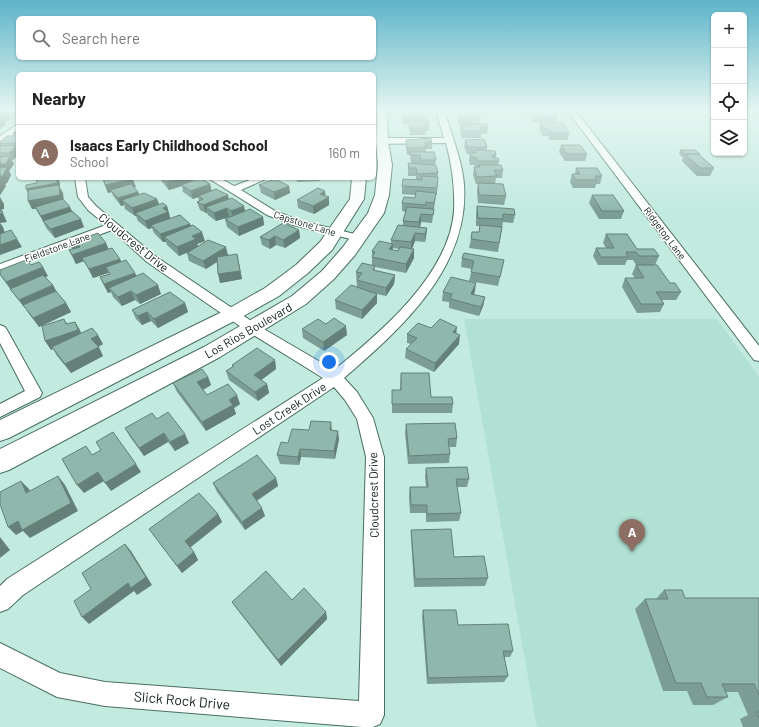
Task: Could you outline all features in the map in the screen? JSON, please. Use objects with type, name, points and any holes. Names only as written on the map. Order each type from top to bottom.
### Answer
[{"type":"main road","name":"Los Rios Boulevard","points":[[0,462],[212,352],[299,300],[328,275],[359,238],[376,213],[382,195],[385,165],[379,144]]},
{"type":"main road","name":"Los Rios Boulevard","points":[[0,431],[233,314],[272,292],[302,269],[326,246],[334,233],[344,222],[357,199],[359,180]]},
{"type":"street","name":"Lost Creek Drive","points":[[0,600],[15,587],[335,378],[378,342],[409,310],[434,276],[448,251],[457,226],[460,202],[459,183],[449,144]]},
{"type":"street","name":"Ridgetop Lane","points":[[596,144],[759,356]]},
{"type":"street","name":"Cloudcrest Drive","points":[[80,180],[83,197],[92,208],[151,259],[252,328],[335,378],[351,396],[365,418],[375,457],[371,715]]},
{"type":"street","name":"Capstone Lane","points":[[216,180],[271,213],[334,233],[359,238]]},
{"type":"street","points":[[233,190],[258,180]]},
{"type":"street","name":"Fieldstone Lane","points":[[0,268],[114,226]]},
{"type":"street","points":[[0,330],[34,394],[0,411]]},
{"type":"street","name":"Slick Rock Drive","points":[[0,655],[57,685],[105,694],[371,715]]},
{"type":"shaded area","points":[[464,319],[717,319],[759,377],[759,727],[537,727]]},
{"type":"building","points":[[406,144],[425,144],[426,147],[407,148]]},
{"type":"building","points":[[467,144],[486,144],[487,147],[468,147]]},
{"type":"building","points":[[16,145],[9,153],[0,153],[0,146]]},
{"type":"building","points":[[561,145],[580,145],[587,154],[567,154]]},
{"type":"building","points":[[475,150],[495,151],[496,155],[492,155],[493,158],[498,158],[499,161],[477,161],[476,157],[471,157],[470,153],[476,153]]},
{"type":"building","points":[[680,150],[695,150],[700,154],[685,154]]},
{"type":"building","points":[[410,152],[434,152],[436,160],[420,160],[420,155],[411,155]]},
{"type":"building","points":[[685,154],[698,154],[714,168],[700,168]]},
{"type":"building","points":[[10,156],[6,164],[0,164],[0,157]]},
{"type":"building","points":[[408,163],[436,165],[438,173],[417,174],[416,168],[409,168]]},
{"type":"building","points":[[479,165],[501,165],[503,170],[494,170],[497,176],[477,177],[474,167],[480,167]]},
{"type":"building","points":[[7,167],[3,176],[0,176],[0,168]]},
{"type":"building","points":[[576,168],[597,168],[602,176],[595,176],[597,180],[576,180],[572,174],[580,174]]},
{"type":"building","points":[[422,176],[438,177],[437,188],[402,186],[403,179],[422,180]]},
{"type":"building","points":[[36,180],[57,180],[57,183],[26,189],[26,185],[37,183]]},
{"type":"building","points":[[104,180],[128,180],[105,185]]},
{"type":"building","points":[[195,180],[203,180],[210,184],[191,191],[181,185]]},
{"type":"building","points":[[272,180],[277,180],[289,186],[274,192],[259,185]]},
{"type":"building","points":[[478,183],[503,184],[506,196],[479,195]]},
{"type":"building","points":[[131,184],[138,192],[118,198],[110,190]]},
{"type":"building","points":[[59,185],[60,195],[28,201],[28,190]]},
{"type":"building","points":[[318,188],[325,191],[320,194],[329,197],[313,206],[297,200]]},
{"type":"building","points":[[216,189],[228,195],[203,205],[197,202],[203,199],[198,196]]},
{"type":"building","points":[[416,191],[436,193],[434,203],[426,202],[426,205],[402,203],[404,197],[415,198]]},
{"type":"building","points":[[144,193],[157,199],[132,208],[122,200]]},
{"type":"building","points":[[592,195],[613,195],[624,211],[602,211]]},
{"type":"building","points":[[232,198],[244,206],[231,211],[227,208],[214,213],[206,207]]},
{"type":"building","points":[[63,199],[70,207],[41,216],[35,207]]},
{"type":"building","points":[[163,203],[167,206],[163,208],[168,212],[145,221],[135,213]]},
{"type":"building","points":[[477,206],[514,209],[515,215],[503,214],[503,219],[478,218]]},
{"type":"building","points":[[407,207],[434,209],[433,215],[421,214],[419,222],[403,221]]},
{"type":"building","points":[[250,209],[263,217],[238,227],[225,219]]},
{"type":"building","points":[[72,211],[81,219],[51,229],[43,221]]},
{"type":"building","points":[[180,215],[190,224],[160,234],[151,225]]},
{"type":"building","points":[[283,223],[299,230],[283,240],[275,236],[269,240],[260,237]]},
{"type":"building","points":[[193,225],[202,232],[192,236],[196,239],[177,247],[164,237]]},
{"type":"building","points":[[398,225],[427,228],[425,234],[415,233],[411,242],[391,240]]},
{"type":"building","points":[[480,225],[502,227],[499,243],[471,239],[472,232],[479,232]]},
{"type":"building","points":[[11,230],[17,239],[0,245],[0,234]]},
{"type":"building","points":[[98,233],[106,243],[72,255],[69,250],[80,247],[78,244],[71,246],[69,243]]},
{"type":"building","points":[[606,234],[627,234],[637,249],[654,249],[659,256],[639,256],[636,252],[626,252],[628,257],[601,257],[596,248],[614,248]]},
{"type":"building","points":[[208,240],[226,247],[203,261],[187,253]]},
{"type":"building","points":[[379,241],[393,244],[389,249],[398,251],[400,247],[414,249],[406,264],[372,257],[375,252],[372,251]]},
{"type":"building","points":[[112,248],[120,259],[89,269],[82,258]]},
{"type":"building","points":[[464,253],[504,260],[500,277],[471,272],[474,261],[462,258]]},
{"type":"building","points":[[237,254],[240,271],[218,274],[217,257]]},
{"type":"building","points":[[26,260],[31,265],[39,262],[43,267],[6,282],[0,274],[0,270]]},
{"type":"building","points":[[126,260],[135,273],[104,284],[100,277],[110,274],[106,267]]},
{"type":"building","points":[[362,263],[375,266],[373,270],[395,275],[386,288],[357,280],[362,273],[356,272]]},
{"type":"building","points":[[636,265],[657,265],[670,283],[675,283],[681,292],[656,292],[664,304],[641,304],[625,278],[644,278]]},
{"type":"building","points":[[143,273],[158,285],[136,295],[131,291],[118,297],[109,288]]},
{"type":"building","points":[[43,275],[53,285],[19,300],[10,289]]},
{"type":"building","points":[[451,277],[476,283],[471,294],[485,297],[481,307],[450,299],[452,294],[443,292]]},
{"type":"building","points":[[351,285],[377,294],[362,310],[335,300]]},
{"type":"building","points":[[56,291],[66,303],[33,318],[23,305]]},
{"type":"building","points":[[170,292],[185,303],[154,319],[147,312],[138,316],[132,310]]},
{"type":"building","points":[[334,318],[346,326],[323,342],[302,329],[318,319],[326,324]]},
{"type":"building","points":[[64,319],[66,324],[75,322],[78,330],[45,341],[42,326]]},
{"type":"building","points":[[440,319],[457,327],[453,332],[460,335],[435,363],[406,349],[417,338],[407,334],[418,323],[431,328]]},
{"type":"building","points":[[92,328],[98,335],[91,339],[99,347],[65,364],[52,347]]},
{"type":"building","points":[[257,348],[275,360],[254,375],[267,384],[255,392],[226,371],[234,366],[232,365]]},
{"type":"building","points":[[202,369],[208,377],[197,382],[207,395],[228,384],[237,395],[229,400],[233,405],[202,422],[173,383]]},
{"type":"building","points":[[401,373],[429,373],[431,397],[452,397],[453,404],[392,404],[392,390],[401,390]]},
{"type":"building","points":[[168,412],[185,434],[170,442],[164,433],[139,448],[125,428],[152,413],[157,419]]},
{"type":"building","points":[[311,421],[331,422],[330,430],[338,431],[334,451],[300,449],[298,457],[277,455],[281,442],[288,443],[292,429],[309,430]]},
{"type":"building","points":[[455,423],[457,438],[448,439],[450,454],[409,456],[406,424]]},
{"type":"building","points":[[113,432],[136,464],[105,483],[98,472],[77,485],[62,459],[86,446],[92,455],[101,450],[96,442]]},
{"type":"building","points":[[257,455],[276,478],[252,494],[262,508],[242,522],[213,483]]},
{"type":"building","points":[[467,467],[469,479],[456,479],[461,513],[427,514],[427,505],[411,505],[410,487],[428,487],[426,468]]},
{"type":"building","points":[[58,476],[71,503],[22,530],[18,521],[8,527],[0,504],[0,492],[21,481],[26,493]]},
{"type":"building","points":[[199,493],[218,514],[185,541],[194,552],[177,566],[149,529]]},
{"type":"building","points":[[451,529],[454,557],[484,556],[488,578],[415,579],[411,530]]},
{"type":"building","points":[[125,544],[146,577],[131,588],[128,583],[82,617],[74,601],[91,589],[82,573]]},
{"type":"building","points":[[266,571],[292,600],[304,588],[326,612],[278,660],[232,602]]},
{"type":"building","points":[[664,590],[682,590],[685,598],[759,598],[759,695],[754,684],[722,684],[728,697],[707,697],[701,683],[676,683],[645,599],[668,599]]},
{"type":"building","points":[[423,610],[456,610],[458,625],[508,624],[513,651],[503,651],[508,676],[428,678]]},
{"type":"place","name":"Isaacs Early Childhood School","points":[[632,552]]}]
